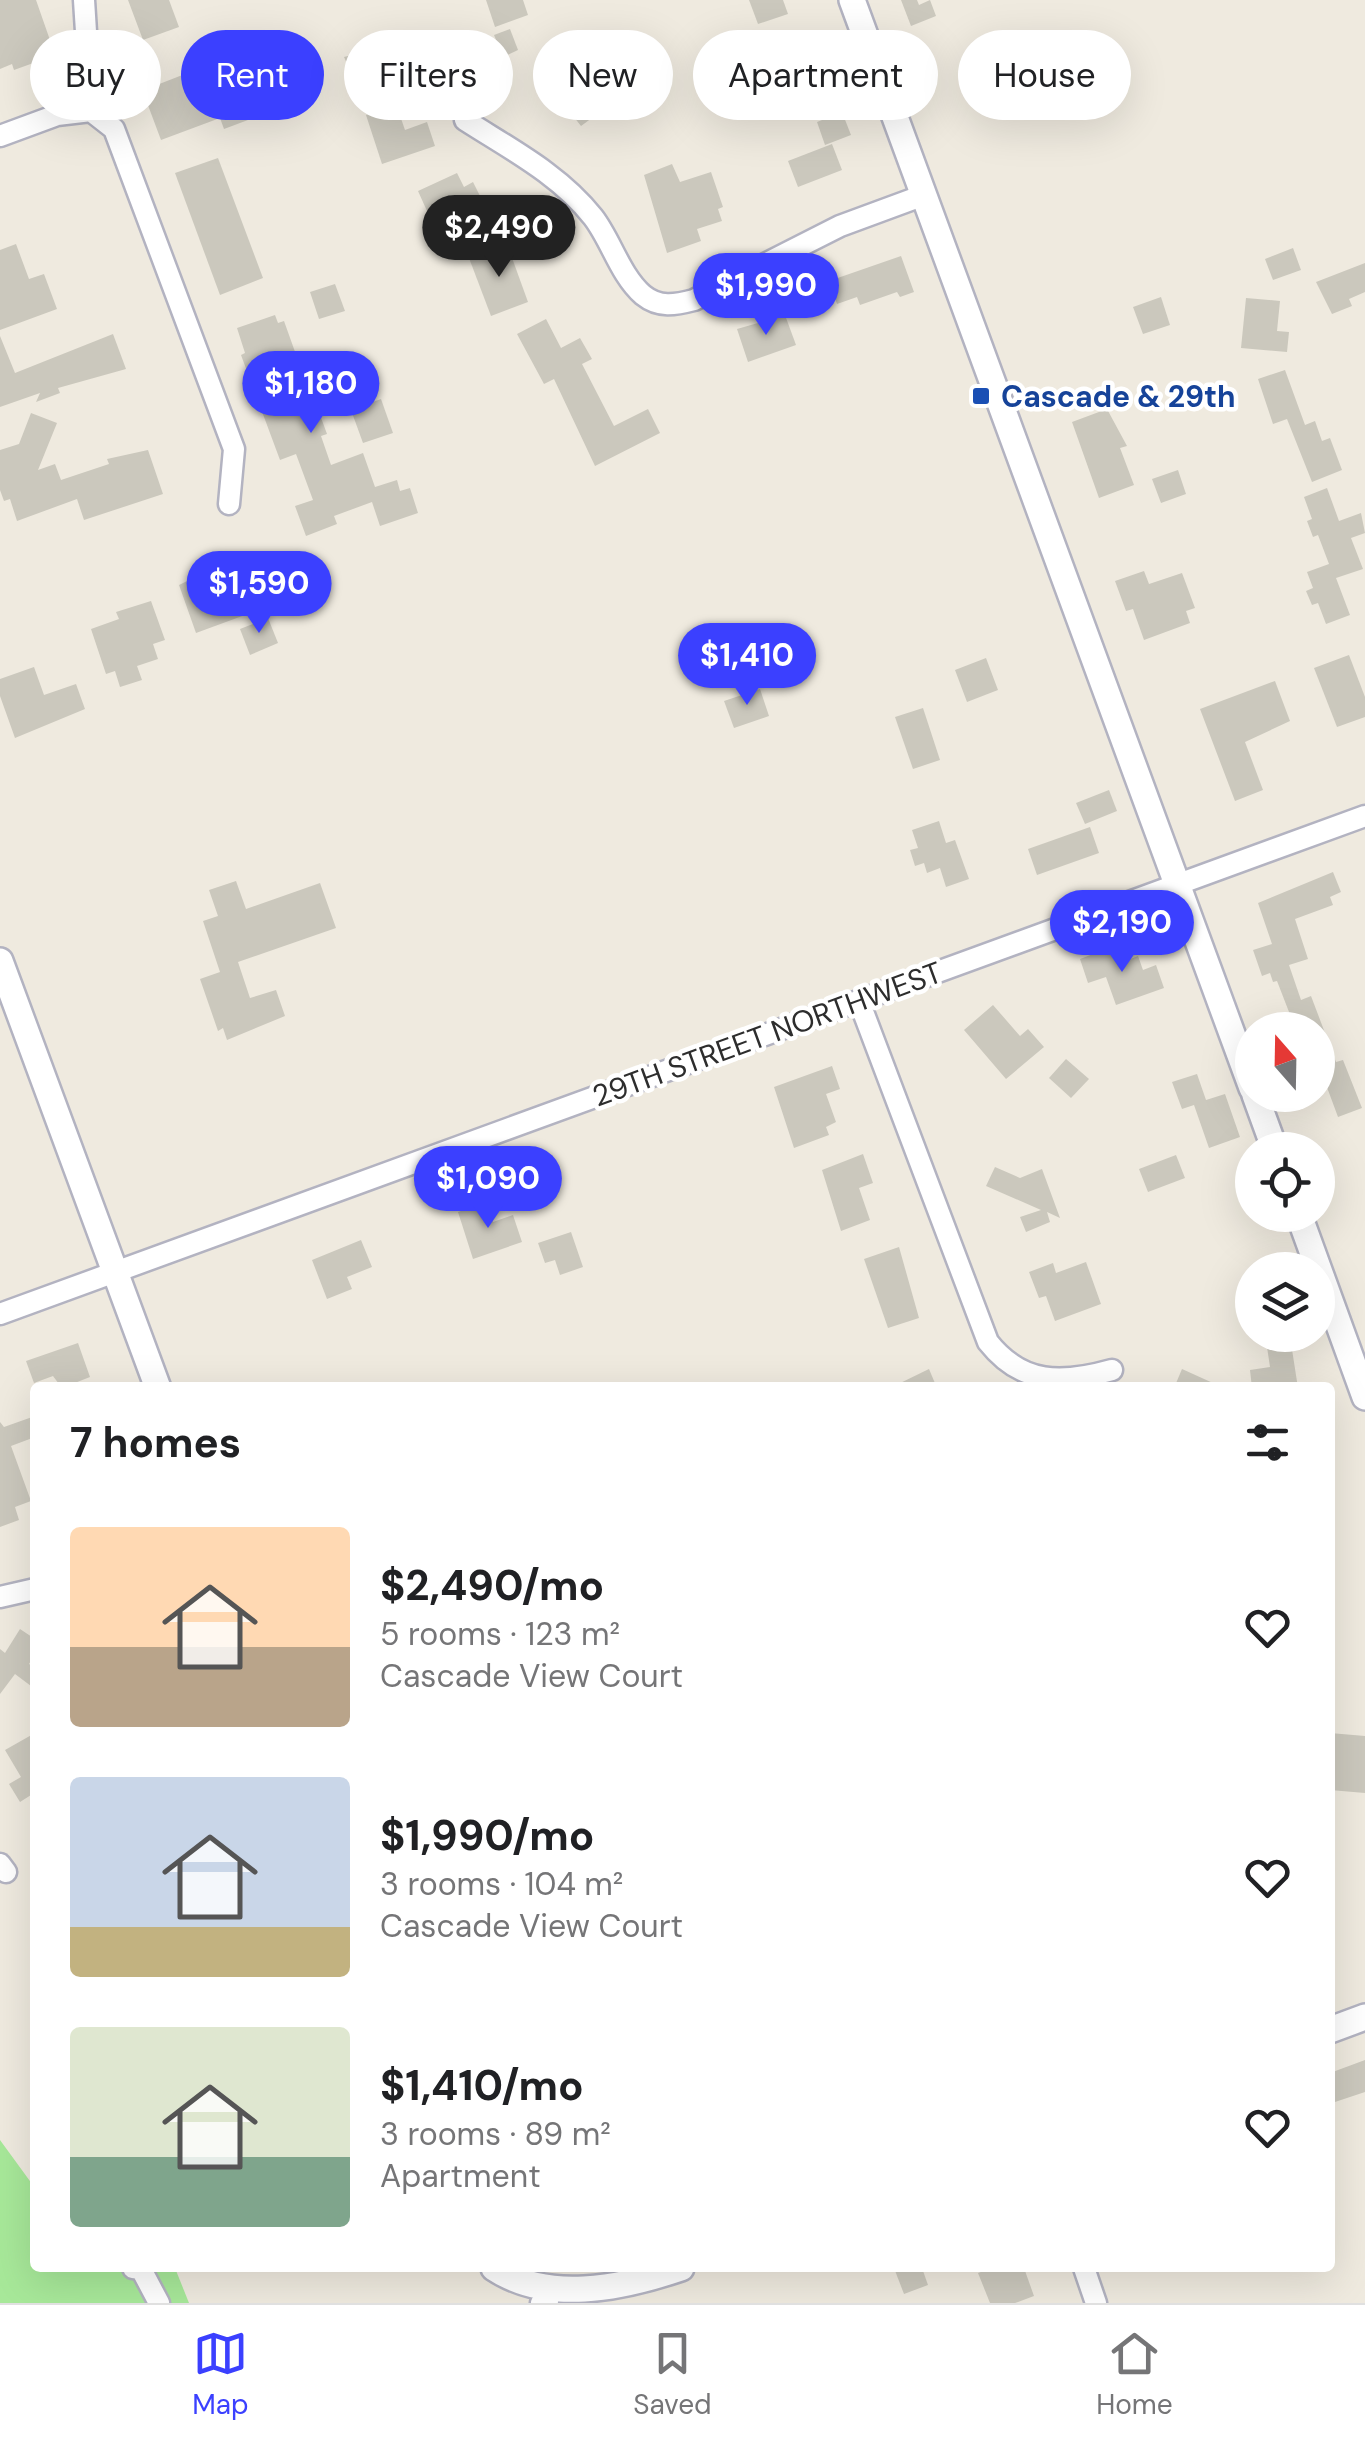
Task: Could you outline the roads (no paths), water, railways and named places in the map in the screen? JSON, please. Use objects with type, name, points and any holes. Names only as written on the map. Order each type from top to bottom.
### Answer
[{"type":"street","points":[[84,0],[86,30]]},
{"type":"street","points":[[852,0],[1235,1042]]},
{"type":"street","points":[[0,136],[43,120]]},
{"type":"street","points":[[102,120],[114,129],[234,449],[229,504]]},
{"type":"street","points":[[465,120],[566,186],[596,221],[634,285],[658,304],[674,306],[694,300],[840,226],[924,195]]},
{"type":"street","name":"29TH STREET NORTHWEST","points":[[0,1314],[1365,816]]},
{"type":"street","points":[[0,961],[156,1382]]},
{"type":"street","points":[[859,1001],[988,1342],[1003,1361],[1028,1376],[1083,1378],[1112,1370]]},
{"type":"street","points":[[1305,1232],[1365,1397]]},
{"type":"street","points":[[0,1596],[30,1590]]},
{"type":"street","points":[[1335,2028],[1365,2017]]},
{"type":"street","points":[[141,2272],[159,2303]]},
{"type":"street","points":[[498,2272],[521,2292],[544,2302],[618,2290],[670,2272]]},
{"type":"street","points":[[1085,2272],[1096,2303]]},
{"type":"place","name":"Cascade & 29th","points":[[981,396]]}]
